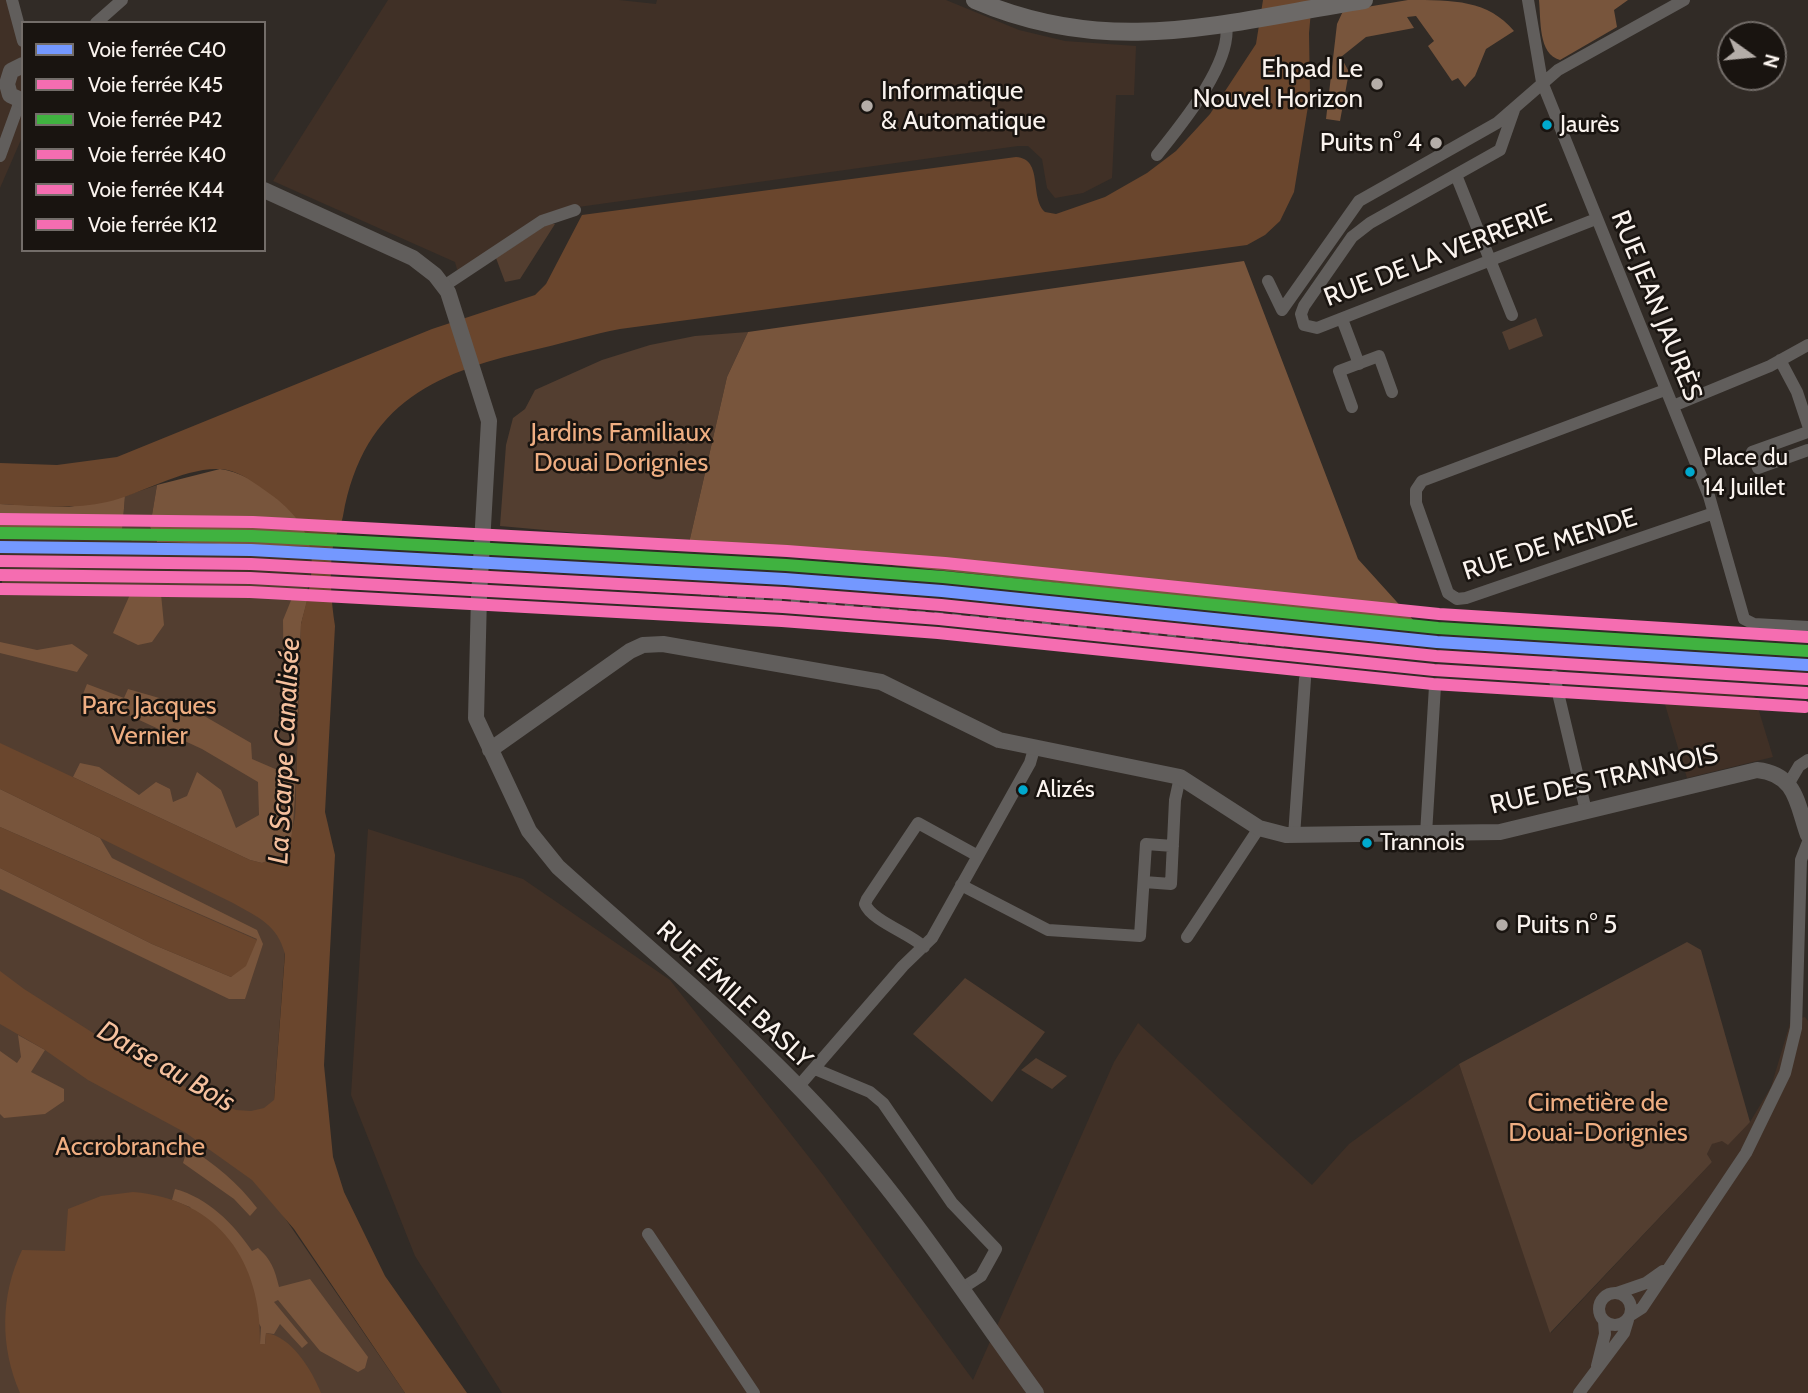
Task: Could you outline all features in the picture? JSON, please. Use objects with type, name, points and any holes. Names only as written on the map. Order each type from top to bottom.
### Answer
[{"type":"main road","points":[[975,0],[1038,22],[1104,33],[1149,34],[1226,24],[1364,0]]},
{"type":"street","points":[[12,0],[21,34]]},
{"type":"street","points":[[98,21],[122,0]]},
{"type":"street","name":"RUE JEAN JAURÈS","points":[[1528,0],[1542,82],[1714,513],[1742,615],[1747,622],[1754,624],[1808,627]]},
{"type":"street","points":[[1268,281],[1282,310],[1355,205],[1490,127],[1514,110],[1542,82],[1564,66],[1684,0]]},
{"type":"street","points":[[1157,155],[1199,98],[1228,36],[1226,24]]},
{"type":"street","points":[[0,156],[21,101],[10,94],[9,71]]},
{"type":"street","points":[[1512,315],[1456,175],[1500,150],[1514,110]]},
{"type":"street","name":"RUE DE LA VERRERIE","points":[[1456,175],[1360,229],[1306,302],[1301,317],[1304,324],[1313,328],[1342,318],[1596,219]]},
{"type":"street","points":[[266,191],[413,258],[429,269],[444,286],[542,221],[575,210]]},
{"type":"street","name":"RUE ÉMILE BASLY","points":[[444,286],[487,411],[489,441],[478,608],[475,713],[529,831],[544,854],[798,1087],[869,1164],[1036,1393]]},
{"type":"street","points":[[1342,318],[1359,364]]},
{"type":"street","points":[[1673,407],[1808,345]]},
{"type":"street","points":[[1352,407],[1339,371],[1379,356],[1392,392]]},
{"type":"street","points":[[1780,360],[1797,392],[1808,425]]},
{"type":"street","name":"RUE DE MENDE","points":[[1665,390],[1422,481],[1415,498],[1448,593],[1461,599],[1714,513]]},
{"type":"street","points":[[1808,432],[1752,452],[1758,468],[1808,450]]},
{"type":"street","name":"RUE DES TRANNOIS","points":[[490,750],[630,651],[655,644],[880,681],[903,690],[974,730],[1034,749],[1180,777],[1259,828],[1294,835],[1500,832],[1752,771],[1774,774],[1789,783]]},
{"type":"street","points":[[1554,676],[1586,811]]},
{"type":"street","points":[[1294,835],[1305,679]]},
{"type":"street","points":[[1426,834],[1435,686]]},
{"type":"street","points":[[798,1087],[898,970],[924,947],[978,856],[1034,749]]},
{"type":"street","points":[[1808,760],[1799,766],[1789,783],[1798,800],[1808,835]]},
{"type":"street","points":[[1144,882],[1171,884],[1180,777]]},
{"type":"street","points":[[924,947],[910,935],[870,913],[866,907],[867,899],[918,823],[978,856]]},
{"type":"street","points":[[1187,937],[1259,828]]},
{"type":"street","points":[[1604,1321],[1616,1326],[1642,1308],[1738,1166],[1772,1104],[1788,1062],[1797,1010],[1801,860],[1808,842]]},
{"type":"street","points":[[961,885],[1048,930],[1140,936],[1146,844],[1173,846]]},
{"type":"street","name":"RUE ÉMILE BASLY","points":[[815,1069],[865,1090],[883,1102],[952,1203],[996,1249],[981,1276],[961,1289]]},
{"type":"street","points":[[648,1234],[754,1393]]},
{"type":"street","points":[[1596,1369],[1605,1334],[1604,1321],[1599,1312],[1600,1302],[1607,1295],[1649,1281],[1666,1269]]},
{"type":"street","points":[[1579,1393],[1623,1336],[1629,1318],[1629,1300],[1617,1293]]},
{"type":"shaded area","points":[[0,0],[16,0],[21,21],[21,140],[0,188]]},
{"type":"shaded area","points":[[388,0],[619,0],[656,4],[657,0],[946,0],[1019,30],[1065,41],[1136,46],[1134,95],[1116,95],[1112,178],[1083,193],[1055,198],[1047,188],[1042,159],[1028,146],[1018,146],[571,208],[458,273],[455,262],[273,181]]},
{"type":"shaded area","points":[[1263,0],[1312,0],[1309,33],[1310,94],[1294,192],[1280,221],[1265,235],[1247,245],[600,333],[504,357],[439,381],[411,397],[388,418],[368,444],[353,476],[332,556],[331,586],[335,626],[325,812],[335,855],[324,1065],[333,1157],[344,1192],[385,1276],[467,1393],[405,1393],[294,1229],[252,1180],[186,1133],[88,1080],[45,1050],[0,1024],[0,971],[112,1045],[162,1071],[165,1077],[219,1103],[236,1110],[251,1111],[264,1108],[274,1100],[285,954],[277,935],[266,923],[233,903],[0,789],[0,743],[250,860],[262,863],[288,853],[295,816],[301,624],[312,564],[305,533],[282,503],[238,473],[226,470],[192,472],[107,502],[67,507],[0,504],[0,463],[57,465],[117,457],[432,329],[535,295],[546,284],[582,215],[1016,157],[1025,159],[1030,164],[1040,205],[1045,212],[1056,214],[1105,197],[1147,173],[1176,151],[1210,114],[1256,44]]},
{"type":"shaded area","points":[[122,533],[133,541],[312,547],[310,576],[192,571],[0,569],[0,534]]},
{"type":"shaded area","points":[[1658,681],[1751,685],[1773,757],[1687,778]]},
{"type":"shaded area","points":[[0,827],[257,940],[246,966],[231,977],[152,944],[0,868]]},
{"type":"shaded area","points":[[368,829],[523,879],[670,980],[823,1175],[973,1380],[1114,1062],[1138,1023],[1312,1185],[1349,1144],[1459,1064],[1551,1333],[1712,1162],[1707,1154],[1712,1144],[1750,1122],[1771,1087],[1791,1020],[1805,1017],[1808,1021],[1808,1393],[502,1393],[415,1256],[351,1095]]},
{"type":"shaded area","points":[[133,1192],[163,1197],[189,1207],[212,1222],[230,1240],[253,1287],[259,1314],[260,1344],[265,1344],[266,1333],[284,1340],[300,1356],[321,1393],[20,1393],[9,1358],[5,1322],[10,1285],[22,1250],[65,1251],[68,1209],[101,1196]]},
{"type":"green space","points":[[1408,0],[1440,0],[1468,4],[1493,13],[1514,31],[1486,49],[1475,76],[1465,87],[1458,78],[1452,81],[1428,46],[1434,41],[1416,16],[1407,17],[1414,28],[1366,37],[1341,57],[1349,72],[1340,121],[1326,119],[1337,24],[1343,11]]},
{"type":"green space","points":[[1539,0],[1628,0],[1614,10],[1617,27],[1560,60],[1553,57],[1544,44]]},
{"type":"green space","points":[[549,223],[555,224],[520,279],[505,282],[496,258]]},
{"type":"green space","points":[[1244,261],[1358,559],[1415,622],[689,543],[727,377],[748,332]]},
{"type":"green space","points":[[1536,318],[1543,336],[1509,350],[1502,332]]},
{"type":"green space","name":"Jardins Familiaux Douai Dorignies","points":[[748,332],[727,377],[689,543],[500,526],[506,445],[513,418],[525,409],[535,390],[602,360],[650,345],[695,336]]},
{"type":"green space","points":[[220,469],[248,478],[276,496],[299,520],[312,547],[157,542],[150,527],[157,485]]},
{"type":"green space","points":[[157,485],[150,527],[157,542],[132,541],[122,533],[125,496]]},
{"type":"green space","points":[[125,496],[122,533],[0,534],[0,504],[69,507]]},
{"type":"green space","name":"Parc Jacques Vernier","points":[[4,569],[310,576],[301,624],[295,816],[274,1100],[278,1208],[405,1393],[0,1393],[0,594]]},
{"type":"green space","points":[[132,590],[161,594],[164,625],[152,642],[138,645],[113,633]]},
{"type":"green space","points":[[309,595],[301,624],[298,715],[284,714],[283,620],[292,598]]},
{"type":"green space","points":[[0,642],[37,650],[72,644],[88,655],[77,672],[0,653]]},
{"type":"green space","points":[[87,684],[124,698],[128,689],[187,706],[251,743],[252,759],[296,778],[292,840],[288,853],[262,863],[250,860],[73,777],[80,763],[99,767],[139,795],[156,782],[170,789],[173,802],[187,796],[197,772],[221,790],[236,828],[259,815],[258,782],[202,749],[83,694]]},
{"type":"green space","points":[[0,789],[100,838],[112,858],[257,930],[263,944],[245,999],[229,999],[0,889],[0,868],[152,944],[231,977],[257,939],[0,827]]},
{"type":"green space","name":"Cimetière de Douai-Dorignies","points":[[1687,942],[1701,950],[1750,1122],[1728,1145],[1722,1141],[1712,1144],[1707,1154],[1712,1162],[1550,1333],[1459,1064]]},
{"type":"green space","points":[[965,978],[1045,1032],[992,1102],[913,1034]]},
{"type":"green space","points":[[18,1035],[45,1050],[31,1072],[64,1089],[64,1101],[45,1114],[4,1118],[0,1114],[0,1051],[17,1063],[21,1057]]},
{"type":"green space","points":[[1036,1058],[1067,1076],[1052,1089],[1021,1070]]},
{"type":"green space","points":[[188,1147],[217,1167],[242,1190],[257,1208],[250,1216],[234,1199],[183,1163]]},
{"type":"green space","points":[[175,1189],[209,1205],[228,1221],[252,1251],[258,1248],[272,1265],[279,1287],[310,1279],[368,1357],[365,1368],[358,1372],[320,1351],[278,1300],[274,1302],[308,1343],[302,1348],[280,1324],[274,1334],[266,1333],[265,1344],[260,1344],[261,1327],[190,1207],[172,1200]]},
{"type":"railway","points":[[0,564],[249,567],[690,592],[1397,655],[1808,679]]},
{"type":"rail line","name":"K44","points":[[0,519],[253,522],[787,551],[945,563],[1439,614],[1808,637]]},
{"type":"rail line","name":"P42","points":[[0,533],[252,536],[786,565],[943,577],[1438,628],[1808,651]]},
{"type":"rail line","name":"C40","points":[[0,547],[251,550],[785,579],[942,591],[1437,642],[1808,665]]},
{"type":"rail line","name":"K45","points":[[0,561],[251,564],[784,593],[941,605],[1436,656],[1807,679]]},
{"type":"rail line","name":"K40","points":[[0,575],[250,578],[783,607],[939,619],[1434,670],[1806,693]]},
{"type":"rail line","name":"K12","points":[[0,589],[250,592],[782,621],[938,633],[1433,684],[1805,707]]},
{"type":"place","name":"Ehpad Le Nouvel Horizon","points":[[1377,84]]},
{"type":"place","name":"Informatique & Automatique","points":[[867,106]]},
{"type":"place","name":"Jaurès","points":[[1547,125]]},
{"type":"place","name":"Puits n° 4","points":[[1436,143]]},
{"type":"place","name":"Place du 14 Juillet","points":[[1690,472]]},
{"type":"place","name":"Alizés","points":[[1023,790]]},
{"type":"place","name":"Trannois","points":[[1367,843]]},
{"type":"place","name":"Puits n° 5","points":[[1502,925]]},
{"type":"water label","name":"La Scarpe Canalisée","points":[[285,751]]},
{"type":"water label","name":"Darse au Bois","points":[[166,1067]]},
{"type":"park label","name":"Accrobranche","points":[[130,1147]]}]
